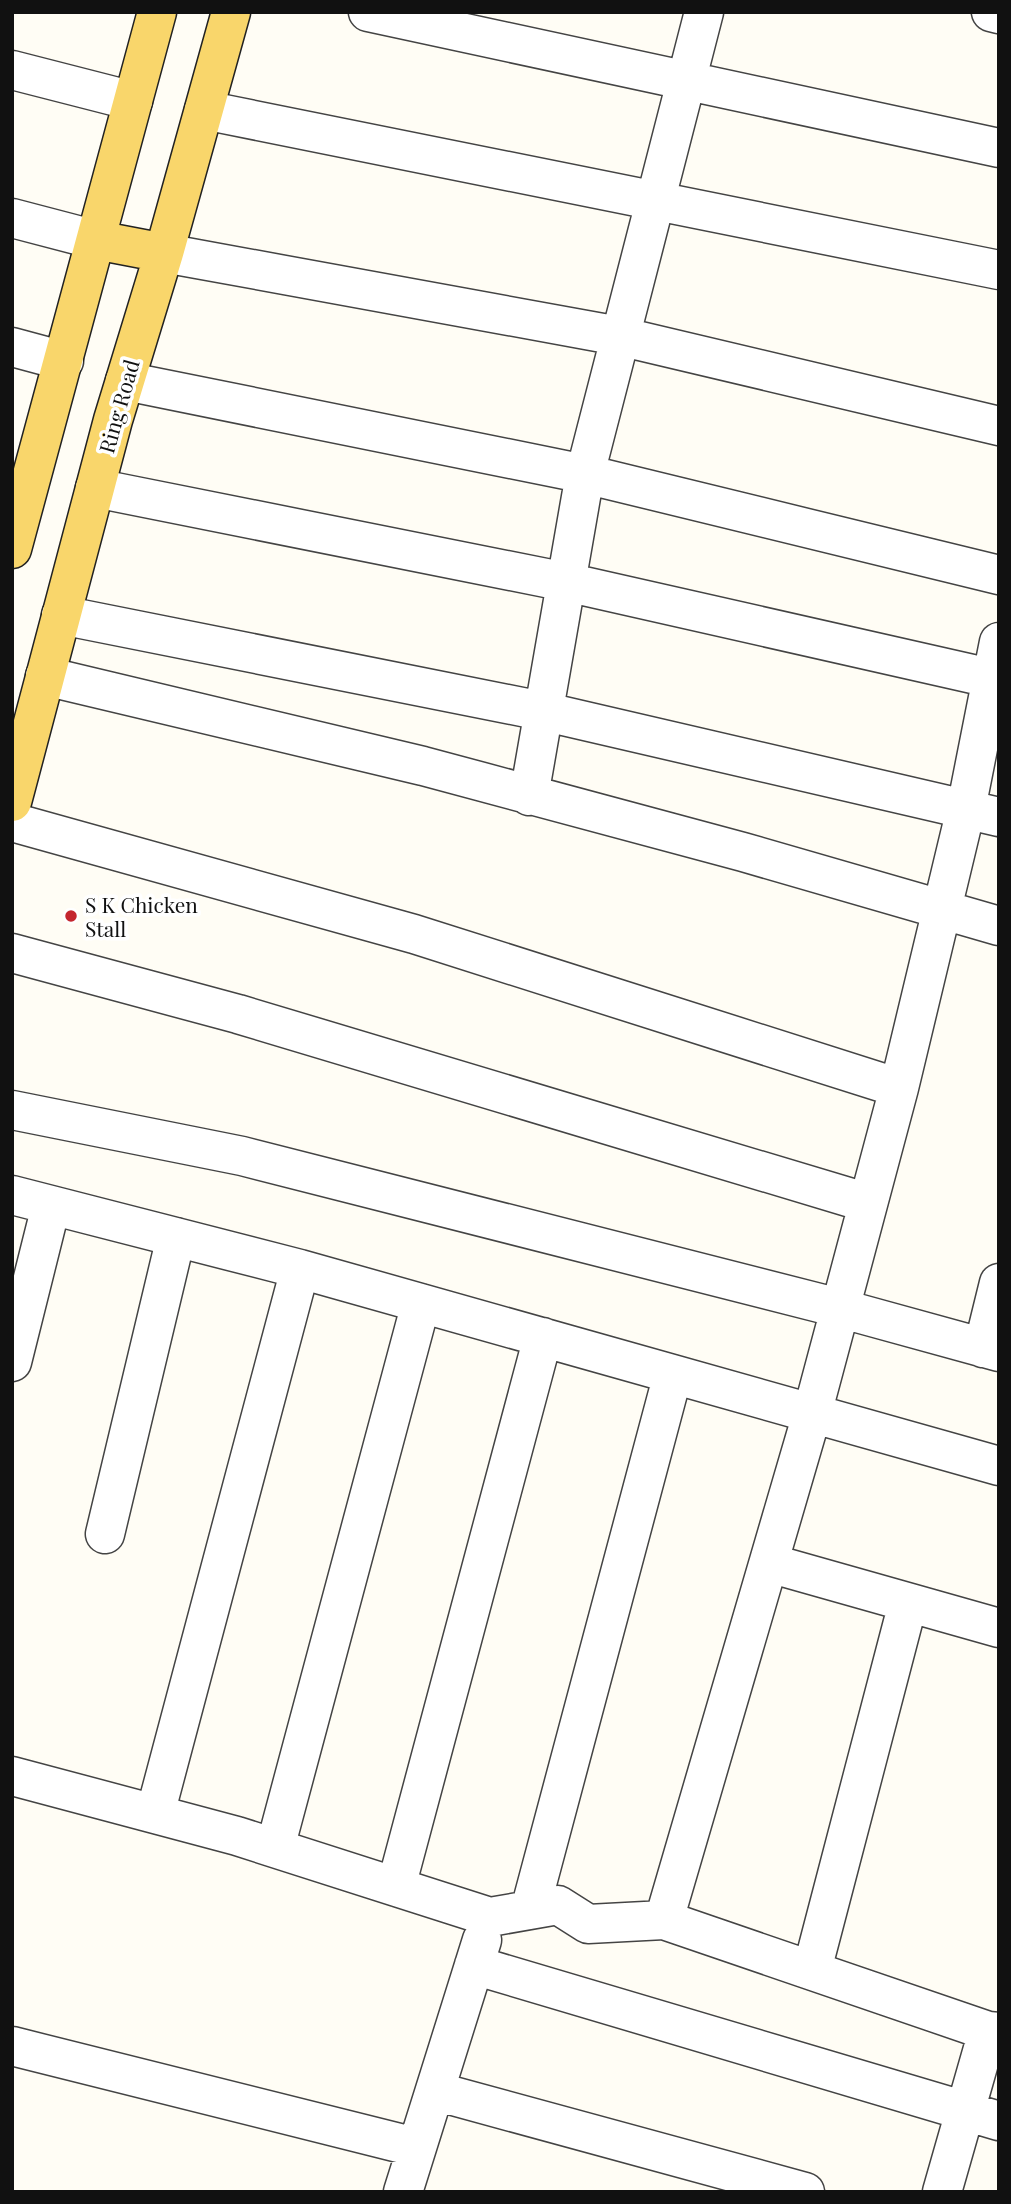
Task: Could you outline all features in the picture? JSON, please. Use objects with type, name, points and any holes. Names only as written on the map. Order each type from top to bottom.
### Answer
[{"type":"main road","points":[[12,549],[21,481],[64,361],[157,12]]},
{"type":"main road","name":"Ring Road","points":[[12,802],[95,488],[231,12]]},
{"type":"main road","points":[[96,240],[164,253]]},
{"type":"street","points":[[368,12],[999,148]]},
{"type":"street","points":[[529,796],[585,474],[704,12]]},
{"type":"street","points":[[990,12],[999,14]]},
{"type":"street","points":[[12,69],[133,101]]},
{"type":"street","points":[[204,110],[999,270]]},
{"type":"street","points":[[12,218],[96,240]]},
{"type":"street","points":[[164,253],[619,336],[999,426]]},
{"type":"street","points":[[12,347],[64,361]]},
{"type":"street","points":[[125,381],[585,474],[999,575]]},
{"type":"street","points":[[95,488],[996,666],[982,813],[941,909],[899,1088],[813,1414],[664,1920]]},
{"type":"street","points":[[61,615],[542,712],[982,813]]},
{"type":"street","points":[[45,676],[423,766],[743,852],[999,926]]},
{"type":"street","points":[[12,822],[414,934],[899,1088]]},
{"type":"street","points":[[12,953],[238,1014],[868,1203]]},
{"type":"street","points":[[12,1110],[242,1156],[839,1308],[991,1350],[999,1283]]},
{"type":"street","points":[[12,1195],[300,1269],[999,1466]]},
{"type":"street","points":[[12,1362],[51,1206]]},
{"type":"street","points":[[105,1534],[176,1237]]},
{"type":"street","points":[[155,1814],[300,1269]]},
{"type":"street","points":[[275,1848],[421,1303]]},
{"type":"street","points":[[396,1887],[543,1337]]},
{"type":"street","points":[[530,1910],[673,1374]]},
{"type":"street","points":[[769,1563],[999,1628]]},
{"type":"street","points":[[812,1970],[908,1603]]},
{"type":"street","points":[[12,1776],[237,1836],[490,1917],[558,1905],[588,1924],[664,1920],[993,2031],[982,2117],[942,2192]]},
{"type":"street","points":[[403,2192],[415,2147],[490,1917]]},
{"type":"street","points":[[474,1965],[982,2117]]},
{"type":"street","points":[[12,2046],[415,2147]]},
{"type":"street","points":[[435,2091],[805,2192]]},
{"type":"place","name":"S K Chicken Stall","points":[[71,916]]}]
